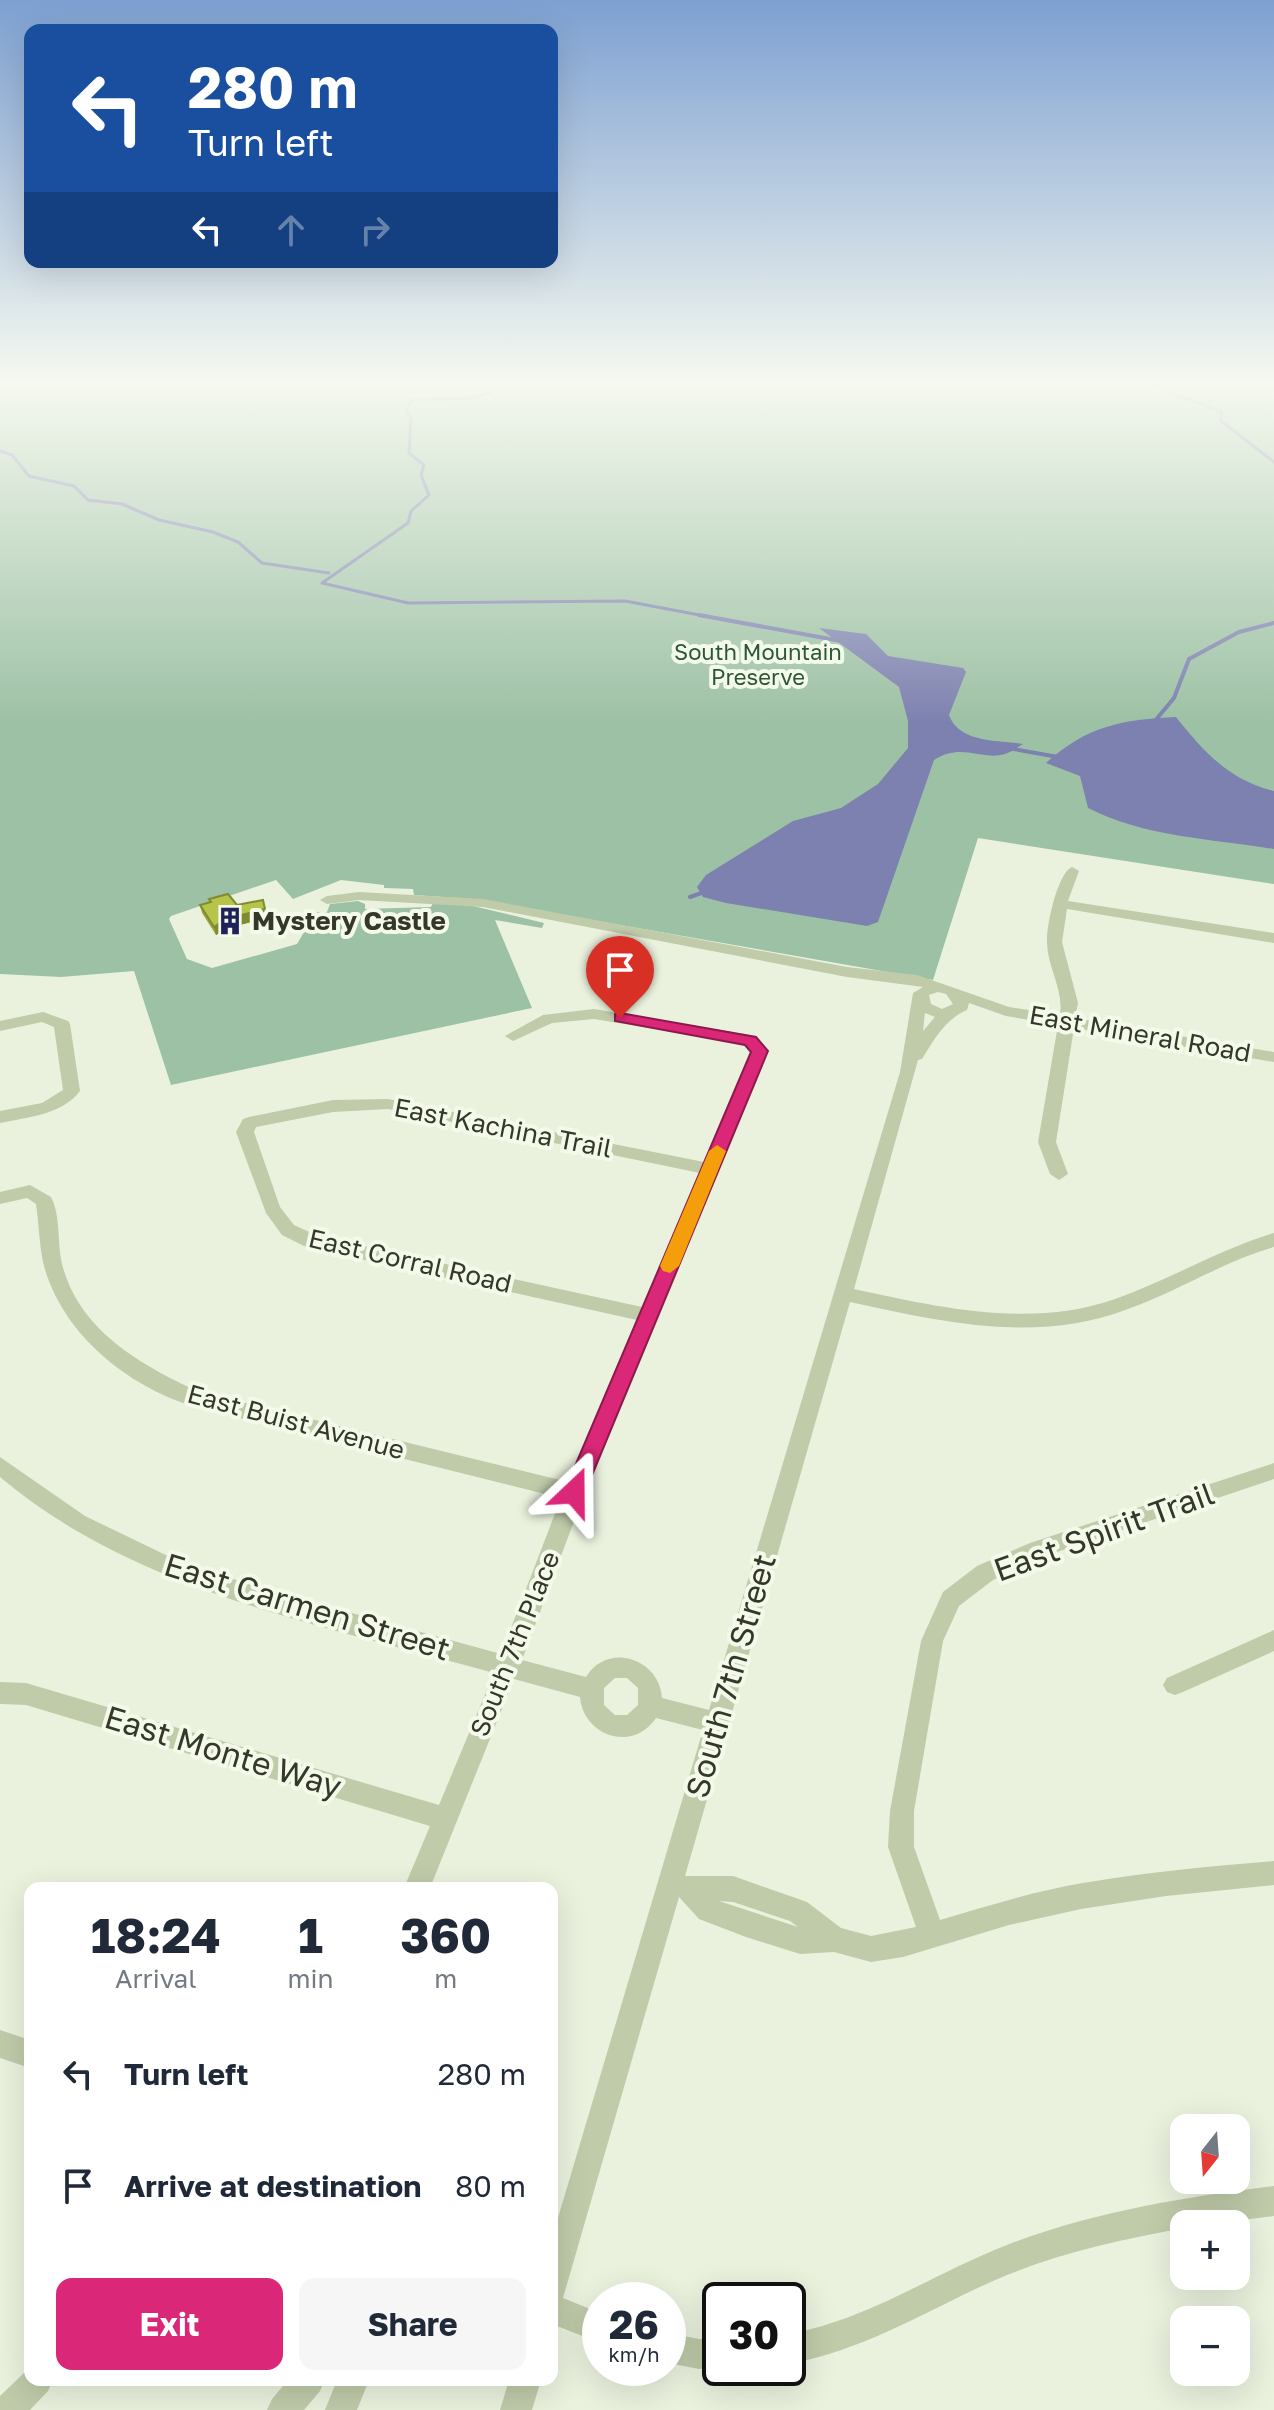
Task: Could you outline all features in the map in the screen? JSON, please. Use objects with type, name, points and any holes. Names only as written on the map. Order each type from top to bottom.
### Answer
[{"type":"street","points":[[1059,1174],[1047,1142],[1070,1003],[1054,942],[1060,904],[1072,871]]},
{"type":"street","name":"East Mineral Road","points":[[327,900],[359,896],[460,900],[929,982],[1006,1011],[1274,1057]]},
{"type":"street","points":[[1060,904],[1274,938]]},
{"type":"street","name":"East Mineral Road","points":[[893,978],[920,998]]},
{"type":"street","points":[[950,990],[963,1004],[951,1013],[931,1012],[920,998],[950,990]]},
{"type":"street","name":"South 7th Street","points":[[558,2269],[681,1887],[717,1723],[910,1063],[920,998]]},
{"type":"street","name":"East Mineral Road","points":[[951,1013],[1006,1011]]},
{"type":"street","name":"South 7th Street","points":[[910,1063],[931,1030],[951,1013]]},
{"type":"street","name":"South 7th Place","points":[[419,1882],[508,1666],[574,1492],[760,1051],[758,1045],[750,1040],[594,1014],[549,1018],[513,1036]]},
{"type":"street","points":[[0,1026],[43,1017],[62,1024],[72,1091],[62,1102],[47,1108],[0,1117]]},
{"type":"street","name":"East Kachina Trail","points":[[249,1123],[333,1106],[388,1104],[710,1169]]},
{"type":"street","name":"East Corral Road","points":[[249,1123],[245,1132],[272,1209],[288,1230],[313,1242],[649,1316]]},
{"type":"street","name":"East Buist Avenue","points":[[0,1198],[30,1191],[45,1201],[54,1268],[75,1314],[86,1331],[124,1364],[156,1382],[192,1398],[574,1492]]},
{"type":"street","points":[[842,1293],[962,1318],[1014,1322],[1051,1320],[1116,1307],[1234,1253],[1274,1240]]},
{"type":"street","name":"East Carmen Street","points":[[0,1465],[31,1494],[149,1559],[228,1588],[590,1689]]},
{"type":"street","name":"East Spirit Trail","points":[[932,1935],[901,1847],[902,1811],[932,1641],[951,1599],[985,1573],[1038,1549],[1274,1471]]},
{"type":"street","points":[[1175,1685],[1274,1640]]},
{"type":"street","points":[[610,1671],[633,1671],[650,1687],[650,1706],[634,1723],[611,1724],[593,1711],[590,1689],[596,1680],[610,1671]]},
{"type":"street","name":"East Monte Way","points":[[0,1693],[26,1694],[444,1818]]},
{"type":"street","points":[[650,1706],[717,1723]]},
{"type":"street","points":[[681,1887],[708,1910],[746,1924],[800,1941],[834,1939],[871,1949],[1081,1896],[1166,1883],[1274,1873]]},
{"type":"street","points":[[0,2044],[24,2052]]},
{"type":"street","points":[[806,2347],[822,2345],[928,2300],[1006,2261],[1061,2244],[1231,2205],[1274,2201]]},
{"type":"street","points":[[558,2311],[582,2321]]},
{"type":"street","points":[[8,2410],[31,2386]]},
{"type":"street","points":[[283,2410],[304,2386]]},
{"type":"street","points":[[341,2410],[351,2386]]},
{"type":"street","points":[[516,2410],[523,2386]]},
{"type":"green space","name":"South Mountain Preserve","points":[[0,498],[1274,498],[1274,884],[978,838],[933,980],[473,899],[414,895],[413,889],[384,888],[384,885],[341,880],[293,899],[276,880],[171,916],[169,919],[187,959],[212,968],[297,944],[309,924],[304,913],[327,912],[330,904],[358,901],[365,904],[365,909],[431,907],[433,903],[469,905],[544,923],[542,928],[495,920],[532,1008],[171,1085],[134,971],[61,977],[0,974]]},
{"type":"water","points":[[819,628],[866,634],[888,656],[963,668],[966,672],[949,715],[954,724],[961,731],[980,738],[1023,744],[996,756],[953,752],[934,760],[878,922],[867,926],[726,903],[703,897],[697,887],[706,875],[793,821],[841,808],[878,784],[908,748],[908,721],[899,687]]},
{"type":"water","points":[[1176,717],[1219,763],[1244,780],[1274,791],[1274,849],[1179,836],[1110,818],[1088,808],[1080,776],[1046,763],[1076,740],[1106,727]]},
{"type":"building","points":[[228,894],[237,905],[263,900],[265,909],[226,919],[214,927],[200,905]]},
{"type":"waterway","points":[[86,498],[122,504],[159,520],[213,532],[238,542],[262,563],[329,573]]},
{"type":"waterway","points":[[425,498],[411,511],[408,523],[322,583],[408,603],[625,601],[710,617]]},
{"type":"waterway","points":[[699,615],[841,641]]},
{"type":"waterway","points":[[1154,722],[1174,698],[1189,659],[1239,632],[1274,623]]},
{"type":"waterway","points":[[1008,748],[1058,757]]},
{"type":"waterway","points":[[690,897],[707,891]]},
{"type":"slow traffic","points":[[670,1266],[717,1151]]},
{"type":"place","name":"Mystery Castle","points":[[230,921]]},
{"type":"route","points":[[574,1492],[760,1051],[758,1045],[750,1040],[620,1018]]}]
